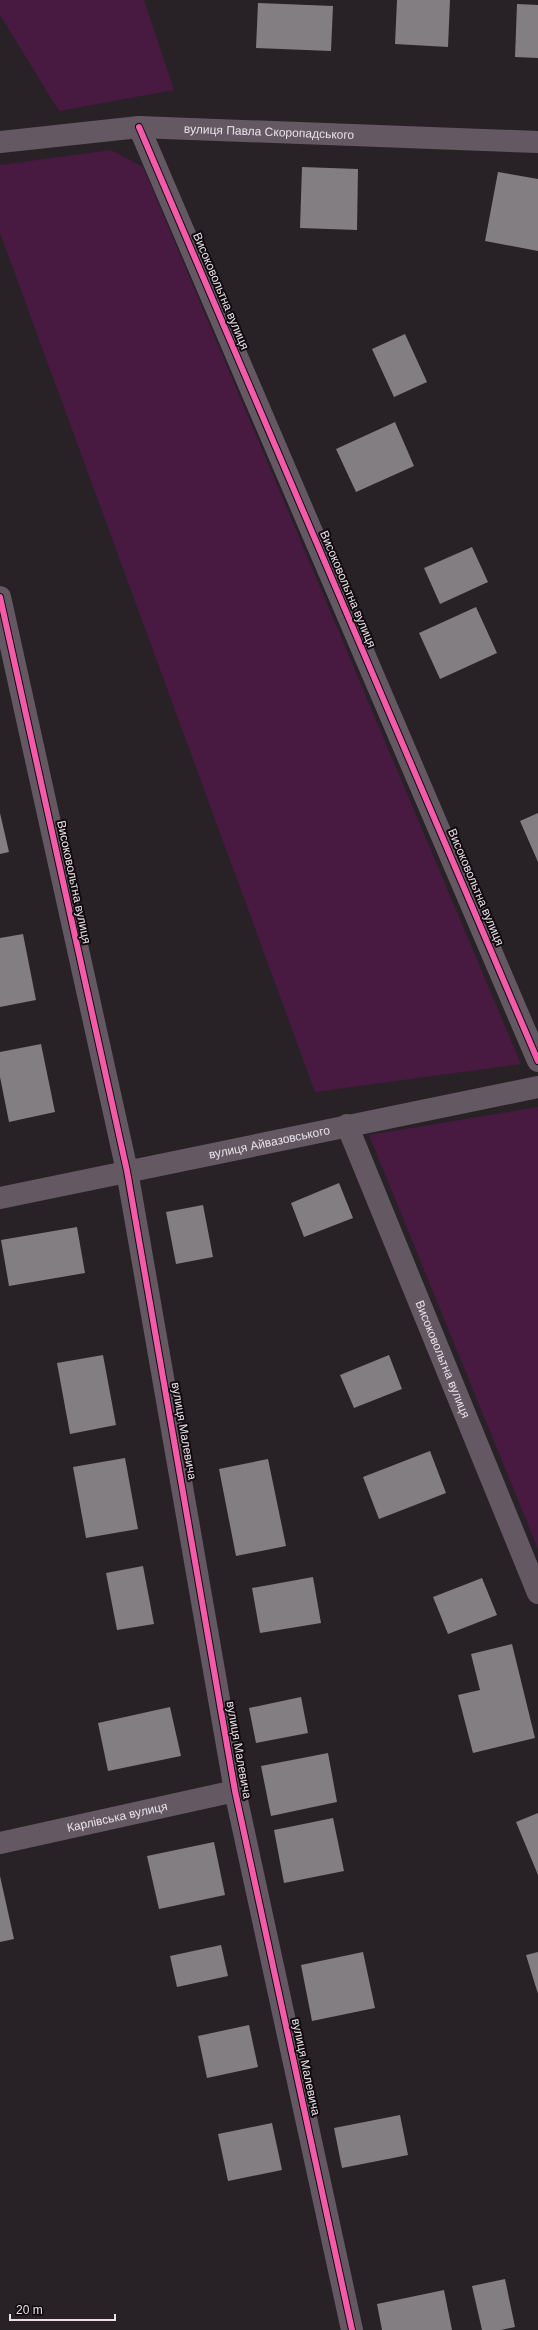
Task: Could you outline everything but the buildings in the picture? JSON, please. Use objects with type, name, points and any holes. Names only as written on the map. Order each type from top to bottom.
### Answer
[{"type":"street","name":"вулиця Павла Скоропадського","points":[[0,142],[138,127],[538,142]]},
{"type":"street","name":"Високовольтна вулиця","points":[[138,127],[538,1061]]},
{"type":"street","name":"Високовольтна вулиця","points":[[0,597],[127,1170]]},
{"type":"street","name":"вулиця Айвазовського","points":[[0,1198],[127,1170],[538,1087]]},
{"type":"street","name":"Високовольтна вулиця","points":[[347,1125],[538,1593]]},
{"type":"street","name":"вулиця Малевича","points":[[127,1170],[235,1791],[352,2330]]},
{"type":"street","name":"Карлівська вулиця","points":[[0,1844],[235,1791]]},
{"type":"shaded area","points":[[0,0],[144,0],[174,90],[59,111],[0,15]]},
{"type":"shaded area","points":[[111,150],[143,167],[521,1064],[315,1092],[0,233],[0,165]]},
{"type":"shaded area","points":[[538,1107],[538,1549],[369,1135]]},
{"type":"cycle path","points":[[139,127],[538,1061]]},
{"type":"cycle path","points":[[0,597],[127,1171],[235,1791],[352,2330]]}]
